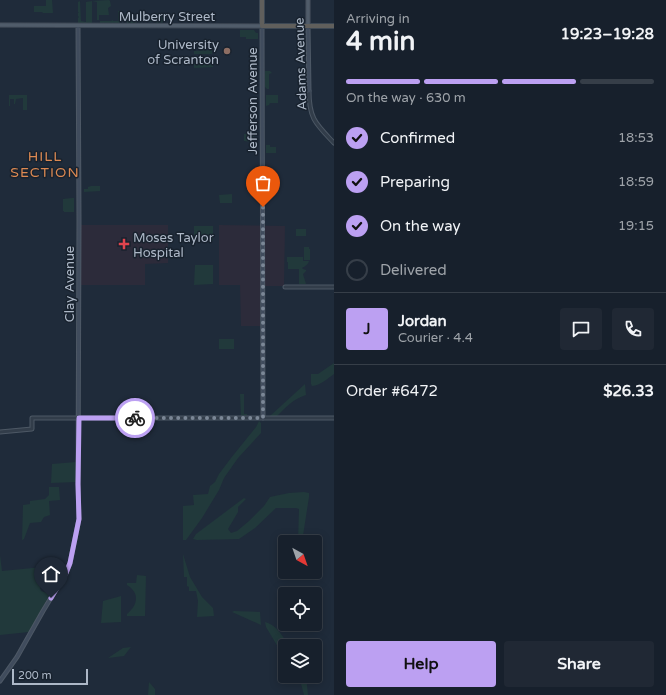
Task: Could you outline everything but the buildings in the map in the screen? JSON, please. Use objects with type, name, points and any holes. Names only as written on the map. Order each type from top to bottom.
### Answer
[{"type":"highway","name":"Jefferson Avenue","points":[[262,0],[262,26]]},
{"type":"highway","name":"Mulberry Street","points":[[262,26],[334,26]]},
{"type":"main road","name":"Adams Avenue","points":[[308,0],[309,90]]},
{"type":"main road","name":"Mulberry Street","points":[[0,25],[262,26]]},
{"type":"main road","name":"Clay Avenue","points":[[0,681],[17,658],[66,573],[70,563],[79,519],[78,26]]},
{"type":"main road","name":"Jefferson Avenue","points":[[262,26],[263,418]]},
{"type":"street","name":"Adams Avenue","points":[[309,90],[309,105],[313,118],[334,143]]},
{"type":"street","points":[[285,287],[334,287]]},
{"type":"street","points":[[0,432],[32,429],[32,418],[334,418]]},
{"type":"shaded area","name":"Moses Taylor Hospital","points":[[80,225],[168,225],[168,263],[145,264],[145,285],[80,285]]},
{"type":"shaded area","points":[[219,225],[285,226],[284,286],[260,286],[260,326],[241,326],[240,285],[219,285]]},
{"type":"green space","points":[[46,0],[52,0],[53,13],[34,12],[34,6],[46,6]]},
{"type":"green space","points":[[109,0],[111,6],[108,8],[109,15],[99,15],[99,20],[97,20],[97,2],[92,1]]},
{"type":"green space","points":[[80,1],[81,21],[86,22],[86,2],[92,1],[92,23],[78,23],[78,2]]},
{"type":"green space","points":[[118,11],[122,11],[122,19],[120,19],[120,23],[100,23],[100,21],[118,21]]},
{"type":"green space","points":[[131,13],[131,20],[138,20],[136,23],[127,23],[125,14]]},
{"type":"green space","points":[[156,13],[161,13],[161,16],[165,19],[164,22],[156,23],[144,20],[156,20]]},
{"type":"green space","points":[[240,30],[254,30],[258,33],[258,39],[246,39],[246,37],[240,37]]},
{"type":"green space","points":[[212,50],[212,54],[194,54],[194,51]]},
{"type":"green space","points":[[213,63],[213,67],[194,68],[194,64]]},
{"type":"green space","points":[[265,71],[270,71],[272,73],[269,74],[269,89],[265,87]]},
{"type":"green space","points":[[9,95],[27,95],[27,110],[23,110],[23,98],[16,99],[15,104],[14,99],[10,99],[9,106]]},
{"type":"green space","points":[[266,95],[278,95],[278,103],[270,103],[266,106]]},
{"type":"green space","points":[[244,134],[254,134],[254,142],[244,141]]},
{"type":"green space","points":[[266,145],[276,147],[276,153],[266,153]]},
{"type":"green space","points":[[100,186],[100,191],[84,192],[84,189],[88,189],[88,187]]},
{"type":"green space","points":[[232,194],[232,203],[220,203],[219,195]]},
{"type":"green space","points":[[74,198],[74,212],[64,212],[63,199]]},
{"type":"green space","points":[[194,226],[213,226],[213,241],[194,241]]},
{"type":"green space","points":[[296,229],[306,229],[306,236],[296,236]]},
{"type":"green space","points":[[304,247],[309,247],[310,249],[310,260],[304,260]]},
{"type":"green space","points":[[287,257],[303,257],[303,261],[309,261],[302,268],[306,270],[303,274],[306,284],[299,284],[299,269],[288,269]]},
{"type":"green space","points":[[195,265],[213,265],[213,284],[194,285]]},
{"type":"green space","points":[[219,339],[234,339],[234,349],[219,349]]},
{"type":"green space","points":[[334,363],[334,374],[321,383],[312,386],[311,374],[318,374]]},
{"type":"green space","points":[[305,384],[306,395],[293,401],[277,416],[270,416]]},
{"type":"green space","points":[[240,394],[244,394],[244,414],[247,415],[241,416]]},
{"type":"green space","points":[[259,421],[261,423],[261,433],[238,458],[224,478],[219,490],[202,518],[186,540],[183,540],[183,506],[194,505],[193,495],[208,494],[210,486],[215,482],[219,474],[256,427]]},
{"type":"green space","points":[[76,462],[76,482],[51,483],[52,464]]},
{"type":"green space","points":[[49,487],[59,487],[60,500],[49,501],[50,515],[44,517],[41,522],[30,523],[24,539],[22,540],[23,505],[30,504],[30,501],[45,499],[49,495]]},
{"type":"green space","points":[[289,493],[309,493],[303,535],[298,535],[299,509],[276,508],[255,528],[239,539],[193,539],[196,534],[244,498],[246,499],[238,507],[238,512],[228,529],[231,533],[237,531],[249,521],[264,506],[270,497]]},
{"type":"green space","points":[[183,554],[190,577],[202,597],[213,608],[214,616],[197,617],[198,601],[196,591],[189,591],[189,587],[187,586],[187,577],[184,577]]},
{"type":"green space","points":[[0,555],[2,571],[43,567],[46,569],[40,588],[41,591],[50,594],[29,632],[0,635]]},
{"type":"green space","points":[[137,575],[146,576],[145,616],[127,616],[135,603],[136,595],[127,583],[136,583]]},
{"type":"green space","points":[[121,596],[121,622],[101,623],[103,601]]},
{"type":"green space","points":[[232,612],[260,612],[261,625]]},
{"type":"green space","points":[[265,622],[273,626],[285,639],[278,639],[278,647],[266,627]]},
{"type":"green space","points":[[131,647],[124,656],[108,658],[123,648]]},
{"type":"green space","points":[[149,682],[155,689],[155,695],[148,695]]},
{"type":"green space","points":[[301,683],[307,683],[308,695],[304,695]]},
{"type":"way so far","points":[[135,418],[263,418],[263,207]]},
{"type":"place","name":"University of Scranton","points":[[227,51]]},
{"type":"place","name":"Moses Taylor Hospital","points":[[124,244]]},
{"type":"district","name":"HILL SECTION","points":[[45,164]]},
{"type":"route","points":[[51,598],[66,573],[70,563],[79,519],[79,418],[135,418]]}]
